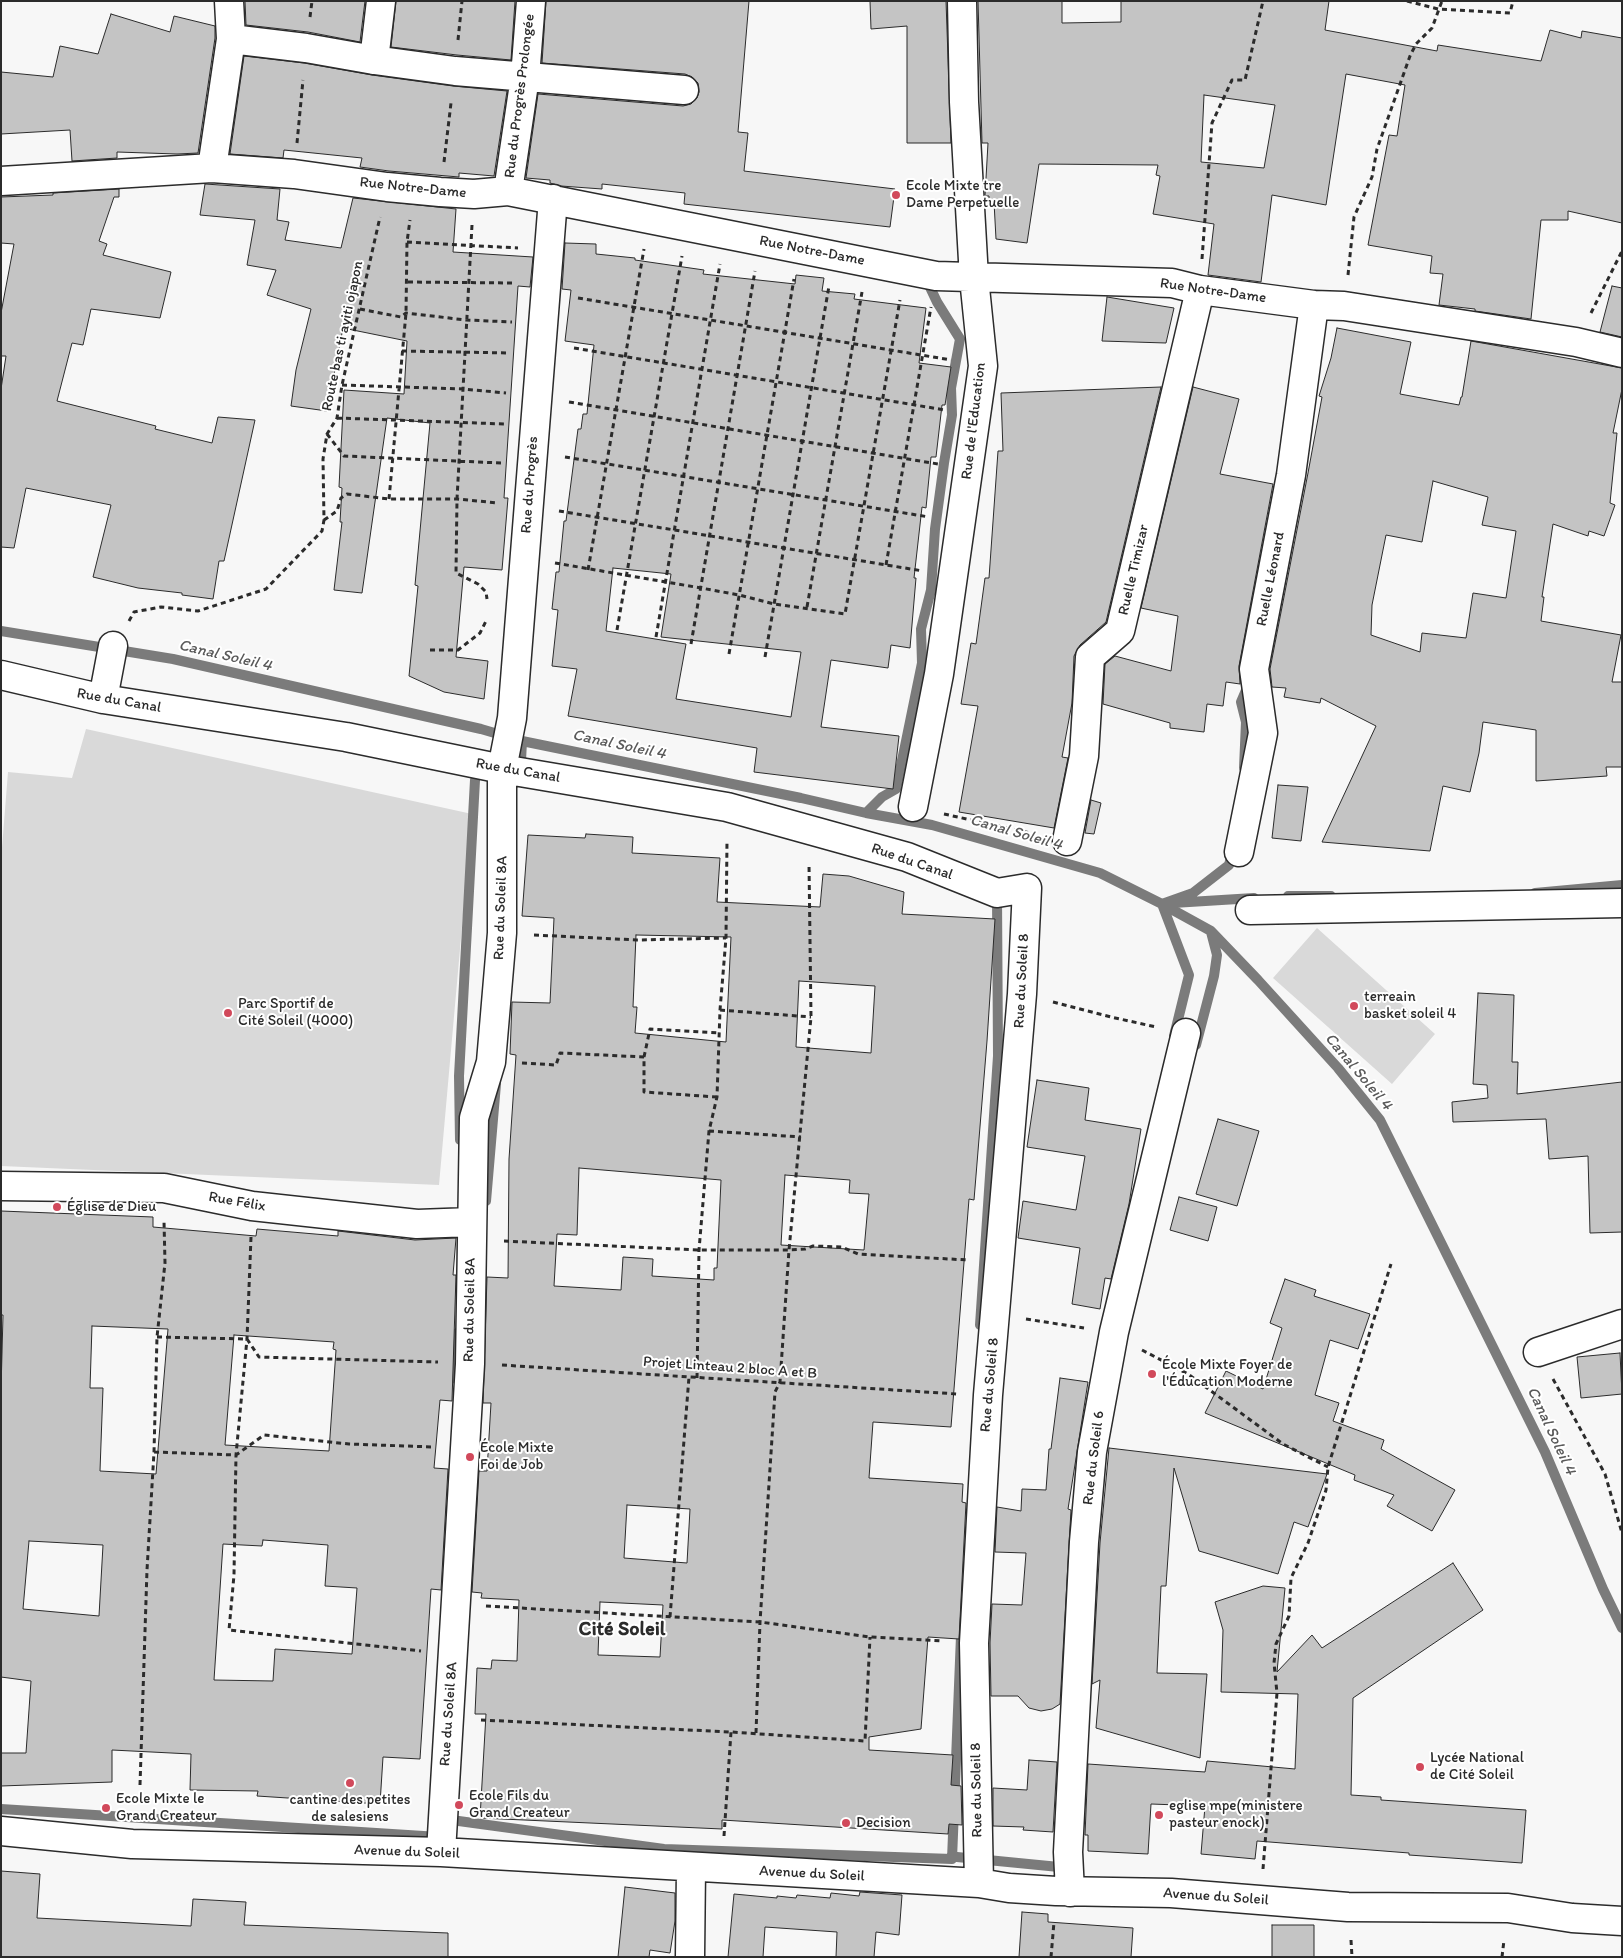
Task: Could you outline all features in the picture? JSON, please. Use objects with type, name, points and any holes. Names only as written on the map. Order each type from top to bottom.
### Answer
[{"type":"street","points":[[212,168],[231,39],[229,1]]},
{"type":"street","points":[[374,60],[381,1]]},
{"type":"street","name":"Rue du Progrès Prolongée","points":[[508,191],[525,77],[531,1]]},
{"type":"street","name":"Rue de l'Education","points":[[913,807],[939,674],[983,366],[974,278],[964,102],[962,1]]},
{"type":"street","points":[[231,39],[306,48],[374,60],[525,77],[684,90]]},
{"type":"street","name":"Rue Notre-Dame","points":[[1,181],[212,168],[294,174],[400,188],[474,194],[508,191],[936,276],[1172,283],[1200,290],[1314,305],[1344,306],[1576,342],[1622,353]]},
{"type":"street","name":"Rue du Progrès","points":[[502,769],[512,718],[553,199]]},
{"type":"street","name":"Ruelle Timizar","points":[[1067,841],[1084,756],[1090,657],[1120,631],[1200,290]]},
{"type":"street","name":"Ruelle Léonard","points":[[1239,852],[1262,734],[1254,669],[1291,476],[1314,305]]},
{"type":"street","points":[[103,700],[113,646]]},
{"type":"street","name":"Rue du Canal","points":[[1,676],[103,700],[346,737],[502,769],[727,807],[907,857],[996,893],[1027,888]]},
{"type":"street","name":"Rue du Soleil 8A","points":[[441,1852],[454,1604],[470,1364],[474,1118],[490,1062],[502,933],[502,769]]},
{"type":"street","name":"Rue du Soleil 8","points":[[979,1884],[974,1642],[988,1395],[1022,994],[1027,888]]},
{"type":"street","points":[[1250,910],[1622,903]]},
{"type":"street","name":"Rue du Soleil 6","points":[[1070,1892],[1068,1852],[1084,1542],[1092,1452],[1114,1332],[1186,1033]]},
{"type":"street","name":"Rue Félix","points":[[1,1186],[164,1188],[252,1206],[417,1224],[472,1225]]},
{"type":"street","points":[[1538,1352],[1622,1324]]},
{"type":"street","name":"Avenue du Soleil","points":[[1,1831],[132,1844],[441,1852],[979,1884],[1070,1892],[1171,1894],[1348,1906],[1508,1908],[1572,1918],[1622,1921]]},
{"type":"street","points":[[690,1957],[691,1868]]},
{"type":"path","points":[[294,174],[312,1]]},
{"type":"path","points":[[1200,290],[1212,123],[1232,80],[1245,80],[1263,1]]},
{"type":"path","points":[[1407,1],[1438,9],[1510,13],[1513,1]]},
{"type":"path","points":[[1344,306],[1354,217],[1372,177],[1377,150],[1410,56],[1416,44],[1432,28],[1442,1]]},
{"type":"path","points":[[389,499],[408,282],[407,242],[400,188]]},
{"type":"path","name":"Route bas ti ayiti ojapon","points":[[113,646],[134,612],[161,607],[198,611],[266,590],[322,530],[324,520],[323,459],[327,434],[338,418],[342,385],[360,309],[400,188]]},
{"type":"path","points":[[474,194],[457,499],[456,573],[478,584],[486,592],[488,606]]},
{"type":"path","points":[[588,570],[649,219]]},
{"type":"path","points":[[618,630],[687,226]]},
{"type":"path","points":[[656,637],[725,234]]},
{"type":"path","points":[[691,644],[760,241]]},
{"type":"path","points":[[407,242],[548,249]]},
{"type":"path","points":[[729,654],[799,249]]},
{"type":"path","points":[[1576,342],[1622,251]]},
{"type":"path","points":[[765,657],[834,256]]},
{"type":"path","points":[[807,608],[867,262]]},
{"type":"path","points":[[525,558],[739,595],[774,604],[845,614],[905,270]]},
{"type":"path","points":[[886,565],[936,276]]},
{"type":"path","points":[[408,282],[468,283],[545,288],[634,308],[983,366]]},
{"type":"path","points":[[360,309],[401,317],[406,313],[466,320],[541,340],[625,356],[976,415]]},
{"type":"path","points":[[402,351],[465,351],[541,340]]},
{"type":"path","points":[[342,385],[463,389],[537,396],[968,469]]},
{"type":"path","points":[[338,418],[395,422],[461,423],[533,447],[607,463],[960,523]]},
{"type":"path","points":[[327,434],[344,456],[459,461],[533,447]]},
{"type":"path","points":[[324,520],[338,511],[341,498],[347,494],[389,499],[457,499],[528,506],[598,516],[953,576]]},
{"type":"path","points":[[430,650],[458,650],[480,633],[489,613]]},
{"type":"path","points":[[697,1378],[699,1250],[709,1131],[717,1097],[720,1010],[726,938],[727,807]]},
{"type":"path","points":[[913,807],[1067,841]]},
{"type":"path","points":[[756,1733],[760,1622],[775,1392],[780,1382],[789,1250],[801,1138],[810,1017],[808,830]]},
{"type":"path","points":[[502,933],[637,940],[726,938]]},
{"type":"path","points":[[1022,994],[1110,1017],[1186,1033]]},
{"type":"path","points":[[720,1010],[810,1017]]},
{"type":"path","points":[[717,1097],[644,1092],[644,1057],[650,1029],[720,1032]]},
{"type":"path","points":[[490,1062],[556,1065],[560,1053],[644,1057]]},
{"type":"path","points":[[709,1131],[801,1138]]},
{"type":"path","points":[[140,1785],[147,1570],[154,1452],[156,1337],[165,1263],[164,1188]]},
{"type":"path","points":[[252,1206],[247,1338],[236,1455],[234,1575],[229,1630],[452,1655]]},
{"type":"path","points":[[472,1225],[499,1241],[699,1250],[789,1250],[805,1249],[813,1246],[842,1247],[858,1254],[998,1262]]},
{"type":"path","points":[[1261,1900],[1277,1693],[1274,1663],[1276,1644],[1289,1616],[1291,1578],[1308,1543],[1326,1490],[1328,1467],[1391,1264]]},
{"type":"path","points":[[996,1315],[1114,1332],[1135,1347],[1188,1374],[1283,1444],[1328,1467]]},
{"type":"path","points":[[156,1337],[247,1338]]},
{"type":"path","name":"Projet Linteau 2 bloc A et B","points":[[247,1338],[259,1357],[296,1356],[470,1364],[988,1395]]},
{"type":"path","points":[[1538,1352],[1605,1474],[1622,1533]]},
{"type":"path","points":[[670,1617],[689,1377]]},
{"type":"path","points":[[154,1452],[236,1455],[264,1435],[349,1444],[464,1447]]},
{"type":"path","points":[[454,1604],[760,1622],[870,1637],[974,1642]]},
{"type":"path","points":[[448,1718],[756,1733],[865,1741],[870,1637]]},
{"type":"path","points":[[724,1842],[731,1732]]},
{"type":"shaded area","name":"Parc Sportif de Cité Soleil (4000)","points":[[86,729],[472,814],[439,1185],[1,1166],[1,860],[8,772],[72,778]]},
{"type":"shaded area","name":"terreain basket soleil 4","points":[[1317,928],[1435,1034],[1392,1084],[1273,978]]},
{"type":"building","points":[[245,1],[365,1],[360,42],[308,32],[246,25]]},
{"type":"building","points":[[396,1],[515,1],[511,60],[391,47]]},
{"type":"building","points":[[546,1],[749,1],[738,132],[748,133],[744,171],[895,189],[890,227],[684,204],[685,193],[602,184],[602,189],[561,186],[550,183],[550,180],[526,178],[538,94],[683,106],[691,104],[697,98],[699,92],[698,83],[692,77],[685,74],[542,63]]},
{"type":"building","points":[[870,1],[946,1],[951,143],[907,143],[907,26],[871,29]]},
{"type":"building","points":[[978,1],[1062,1],[1062,23],[1121,22],[1121,1],[1329,1],[1325,30],[1437,51],[1438,45],[1541,61],[1550,30],[1581,38],[1582,31],[1622,38],[1622,223],[1568,211],[1568,220],[1541,220],[1531,319],[1439,305],[1443,274],[1430,273],[1432,256],[1368,245],[1389,135],[1397,136],[1405,85],[1346,74],[1326,205],[1272,195],[1261,282],[1208,275],[1214,224],[1153,214],[1160,176],[1156,175],[1158,165],[1039,164],[1027,243],[996,239],[994,202],[989,201],[989,196],[985,196],[988,143],[982,143]],"holes":[[[1204,95],[1275,105],[1264,168],[1201,162]]]},
{"type":"building","points":[[111,14],[170,32],[174,16],[215,26],[215,38],[198,153],[117,152],[117,158],[72,161],[70,130],[1,134],[1,72],[53,77],[60,46],[98,54]]},
{"type":"building","points":[[244,56],[304,63],[453,86],[507,91],[494,176],[459,173],[459,177],[389,171],[360,167],[362,158],[284,150],[283,158],[230,154]]},
{"type":"building","points":[[205,184],[280,189],[277,220],[289,222],[285,240],[341,248],[353,198],[456,209],[453,252],[533,257],[530,287],[518,286],[504,498],[508,498],[502,570],[464,567],[456,657],[488,661],[484,699],[444,692],[409,676],[418,586],[415,585],[430,423],[387,418],[362,593],[334,590],[342,522],[340,522],[342,488],[339,487],[344,390],[404,394],[407,341],[343,328],[327,411],[291,406],[296,370],[311,309],[267,295],[276,270],[247,265],[255,220],[200,215]]},
{"type":"building","points":[[119,189],[119,197],[114,197],[99,241],[107,244],[103,255],[171,272],[160,318],[91,309],[83,345],[72,343],[57,401],[156,426],[155,429],[212,443],[218,417],[255,420],[224,561],[219,561],[213,599],[138,588],[93,577],[111,505],[26,488],[14,548],[1,547],[1,389],[6,356],[1,356],[1,313],[14,244],[1,243],[1,197],[53,195],[53,193]]},
{"type":"building","points":[[565,243],[596,244],[596,254],[635,258],[635,260],[704,270],[703,274],[795,284],[796,275],[824,278],[822,291],[855,294],[854,299],[926,308],[919,363],[951,367],[945,405],[942,405],[936,457],[931,457],[926,508],[922,507],[914,578],[916,578],[910,648],[891,645],[888,668],[831,660],[821,727],[899,736],[893,789],[754,772],[757,748],[568,716],[577,669],[552,666],[558,610],[552,609],[556,572],[559,572],[564,521],[566,521],[578,429],[581,429],[583,414],[587,414],[594,345],[565,341],[571,290],[562,289]],"holes":[[[613,568],[671,574],[661,637],[801,652],[791,717],[676,699],[686,644],[606,631]]]},
{"type":"building","points":[[1612,286],[1622,288],[1622,337],[1600,332]]},
{"type":"building","points":[[1107,297],[1174,308],[1166,343],[1102,341]]},
{"type":"building","points":[[1337,328],[1411,342],[1400,394],[1459,405],[1471,341],[1622,368],[1622,389],[1613,433],[1617,433],[1610,503],[1615,505],[1604,536],[1589,531],[1588,536],[1553,524],[1542,597],[1544,597],[1541,621],[1621,635],[1612,682],[1622,682],[1622,767],[1606,767],[1607,776],[1536,781],[1536,730],[1483,722],[1479,753],[1470,792],[1443,786],[1430,851],[1322,842],[1376,726],[1321,698],[1320,703],[1284,697],[1286,688],[1272,687],[1270,669],[1322,397],[1319,396],[1331,358]],"holes":[[[1433,481],[1488,497],[1482,525],[1516,531],[1506,598],[1473,593],[1466,638],[1422,633],[1420,652],[1371,635],[1372,605],[1386,535],[1422,542]]]},
{"type":"building","points":[[1161,387],[1106,622],[1080,645],[1074,656],[1072,703],[1062,757],[1068,758],[1054,828],[959,812],[978,706],[961,704],[971,643],[976,644],[985,578],[989,578],[998,451],[1003,451],[1001,393]]},
{"type":"building","points":[[1193,387],[1239,399],[1220,474],[1273,484],[1239,666],[1240,684],[1226,682],[1223,706],[1207,704],[1204,732],[1170,728],[1170,723],[1103,704],[1105,664],[1115,656],[1171,671],[1178,616],[1141,608]]},
{"type":"building","points":[[1278,785],[1308,787],[1301,841],[1272,838]]},
{"type":"building","points":[[1091,800],[1101,803],[1094,834],[1085,833]]},
{"type":"building","points":[[586,834],[633,837],[632,853],[720,858],[717,902],[820,907],[823,874],[849,876],[904,892],[902,914],[995,919],[974,1200],[969,1199],[951,1427],[873,1422],[869,1478],[963,1484],[962,1502],[966,1503],[959,1639],[928,1637],[921,1729],[869,1737],[869,1750],[953,1755],[951,1785],[961,1786],[962,1825],[949,1824],[948,1834],[722,1820],[722,1829],[480,1818],[486,1714],[475,1714],[477,1668],[491,1669],[492,1660],[517,1661],[519,1600],[481,1598],[482,1593],[472,1592],[479,1471],[487,1471],[491,1403],[483,1403],[487,1277],[508,1278],[509,1159],[516,1055],[510,1054],[512,1002],[550,1003],[554,918],[522,916],[528,835],[585,838]],"holes":[[[636,935],[731,937],[726,1042],[635,1033],[637,1007],[633,1007]],[[799,981],[875,986],[871,1053],[796,1047]],[[579,1168],[721,1180],[717,1268],[714,1268],[714,1280],[652,1276],[653,1259],[623,1257],[621,1290],[554,1286],[557,1234],[577,1235]],[[785,1175],[850,1180],[849,1193],[869,1194],[864,1250],[781,1245]],[[627,1505],[690,1509],[687,1563],[624,1558]],[[600,1602],[663,1605],[660,1657],[598,1655]]]},
{"type":"building","points":[[1478,993],[1514,995],[1512,1062],[1518,1062],[1517,1094],[1622,1082],[1622,1232],[1590,1233],[1588,1156],[1549,1159],[1546,1119],[1453,1122],[1452,1102],[1488,1098],[1487,1085],[1473,1084]]},
{"type":"building","points":[[1037,1080],[1089,1088],[1085,1120],[1141,1129],[1129,1204],[1111,1279],[1105,1278],[1100,1309],[1072,1304],[1080,1248],[1018,1238],[1023,1201],[1076,1210],[1085,1156],[1027,1147]]},
{"type":"building","points":[[1218,1119],[1259,1131],[1237,1206],[1196,1194]]},
{"type":"building","points":[[1179,1197],[1217,1207],[1208,1241],[1170,1230]]},
{"type":"building","points":[[1,1211],[153,1217],[153,1227],[256,1236],[257,1229],[338,1236],[338,1231],[415,1240],[456,1238],[453,1275],[456,1275],[452,1401],[440,1400],[434,1468],[448,1469],[441,1590],[431,1589],[420,1759],[383,1757],[380,1804],[257,1796],[258,1791],[190,1790],[191,1754],[112,1750],[112,1782],[1,1786],[1,1753],[26,1753],[31,1681],[1,1677],[1,1390],[3,1315],[1,1315]],"holes":[[[92,1326],[168,1329],[156,1474],[100,1471],[103,1388],[90,1388]],[[234,1335],[334,1342],[333,1349],[336,1350],[329,1451],[225,1445]],[[263,1540],[328,1545],[325,1586],[357,1588],[352,1654],[275,1649],[273,1681],[214,1680],[223,1544],[262,1546]],[[29,1541],[103,1545],[99,1616],[23,1609]]]},
{"type":"building","points":[[1285,1279],[1316,1290],[1314,1296],[1370,1314],[1358,1349],[1330,1340],[1315,1395],[1339,1403],[1333,1421],[1384,1440],[1381,1449],[1455,1490],[1432,1531],[1387,1506],[1394,1495],[1354,1480],[1355,1475],[1205,1413],[1226,1371],[1263,1389],[1282,1328],[1270,1323]]},
{"type":"building","points":[[1620,1353],[1622,1394],[1581,1398],[1577,1357]]},
{"type":"building","points":[[1060,1378],[1088,1382],[1068,1509],[1071,1510],[1060,1704],[1052,1709],[1041,1711],[1029,1708],[1018,1696],[991,1696],[990,1643],[992,1604],[1022,1605],[1026,1553],[995,1552],[997,1507],[1021,1511],[1022,1489],[1046,1490],[1049,1449],[1051,1449]]},
{"type":"building","points":[[1109,1448],[1327,1474],[1308,1527],[1294,1522],[1278,1574],[1199,1551],[1174,1468],[1166,1586],[1161,1586],[1157,1673],[1207,1674],[1200,1758],[1096,1728],[1100,1680],[1092,1684],[1100,1543]]},
{"type":"building","points":[[1453,1563],[1483,1610],[1353,1698],[1351,1795],[1381,1797],[1381,1800],[1526,1810],[1522,1863],[1257,1841],[1255,1859],[1201,1854],[1205,1806],[1151,1804],[1148,1854],[1088,1851],[1088,1835],[1085,1835],[1088,1764],[1205,1772],[1207,1761],[1295,1769],[1298,1694],[1221,1692],[1223,1630],[1215,1602],[1263,1586],[1285,1588],[1277,1672],[1312,1635],[1322,1648]]},
{"type":"building","points":[[1029,1760],[1057,1762],[1053,1832],[1023,1830],[1024,1827],[993,1826],[993,1788],[1027,1790]]},
{"type":"building","points":[[1,1871],[40,1874],[37,1918],[191,1926],[193,1899],[246,1902],[244,1925],[448,1933],[448,1957],[1,1957]]},
{"type":"building","points":[[625,1887],[675,1893],[675,1921],[670,1953],[650,1950],[649,1957],[618,1957]]},
{"type":"building","points":[[860,1892],[902,1895],[899,1935],[876,1932],[874,1957],[836,1957],[837,1932],[765,1927],[763,1957],[728,1957],[734,1894],[777,1898],[777,1896],[796,1898],[797,1895],[830,1898],[831,1893],[859,1896]]},
{"type":"building","points":[[1022,1912],[1048,1914],[1048,1922],[1133,1928],[1131,1957],[1019,1957]]},
{"type":"building","points":[[1272,1925],[1314,1925],[1314,1957],[1272,1957]]},
{"type":"waterway","points":[[866,813],[882,797],[896,789],[922,663],[921,629],[931,590],[935,529],[952,415],[951,388],[960,339],[937,302],[928,283],[923,280]]},
{"type":"waterway","name":"Canal Soleil 4","points":[[1,631],[173,659],[481,729],[522,741],[932,825],[1100,873],[1211,931],[1338,1068],[1380,1120],[1545,1452],[1603,1589],[1622,1628]]},
{"type":"waterway","points":[[1244,768],[1246,722],[1241,702],[1247,688],[1245,682]]},
{"type":"waterway","points":[[521,761],[522,741]]},
{"type":"waterway","points":[[460,1140],[459,1076],[475,780]]},
{"type":"waterway","points":[[1162,904],[1193,893],[1229,865],[1233,849]]},
{"type":"waterway","points":[[1535,893],[1622,885]]},
{"type":"waterway","points":[[980,1325],[998,1056],[997,895]]},
{"type":"waterway","points":[[1288,896],[1331,896]]},
{"type":"waterway","points":[[1173,903],[1254,898]]},
{"type":"waterway","points":[[1162,904],[1189,975],[1174,1036]]},
{"type":"waterway","points":[[1196,1045],[1214,976],[1217,955],[1211,932]]},
{"type":"waterway","points":[[486,1201],[496,1084]]},
{"type":"waterway","points":[[456,1379],[457,1333]]},
{"type":"waterway","points":[[444,1819],[664,1849],[952,1859],[961,1636]]},
{"type":"waterway","points":[[1,1809],[439,1837],[439,1835]]},
{"type":"waterway","points":[[957,1857],[1059,1867],[1060,1858]]},
{"type":"place","name":"Ecole Mixte tre Dame Perpetuelle","points":[[896,195]]},
{"type":"place","name":"terreain basket soleil 4","points":[[1354,1006]]},
{"type":"place","name":"Parc Sportif de Cité Soleil (4000)","points":[[228,1013]]},
{"type":"place","name":"Église de Dieu","points":[[57,1207]]},
{"type":"place","name":"École Mixte Foyer de l'Éducation Moderne","points":[[1152,1374]]},
{"type":"place","name":"École Mixte Foi de Job","points":[[470,1457]]},
{"type":"place","name":"Lycée National de Cité Soleil","points":[[1420,1767]]},
{"type":"place","name":"cantine des petites de salesiens","points":[[350,1783]]},
{"type":"place","name":"Ecole Fils du Grand Createur","points":[[459,1805]]},
{"type":"place","name":"Ecole Mixte le Grand Createur","points":[[106,1808]]},
{"type":"place","name":"eglise mpe(ministere pasteur enock)","points":[[1159,1815]]},
{"type":"place","name":"Decision","points":[[846,1823]]},
{"type":"district","name":"Cité Soleil","points":[[622,1630]]}]
